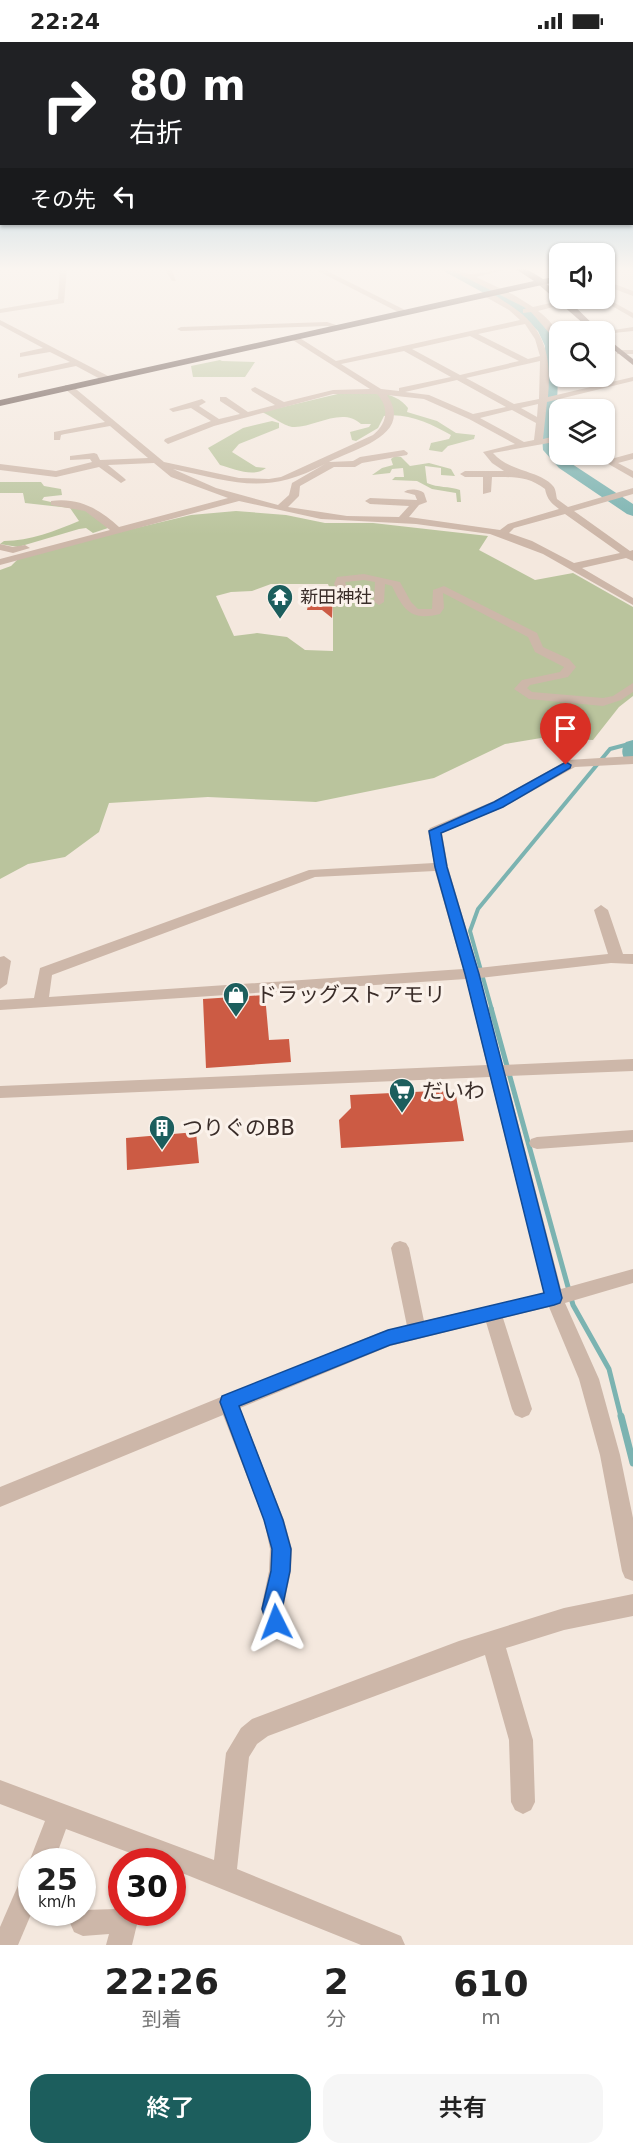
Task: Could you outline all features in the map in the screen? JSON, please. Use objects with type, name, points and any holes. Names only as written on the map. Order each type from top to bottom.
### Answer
[{"type":"highway","points":[[0,402],[204,357]]},
{"type":"street","points":[[65,357],[106,379]]},
{"type":"street","points":[[0,467],[56,474],[98,464],[158,462],[243,480],[262,482],[284,479],[376,437],[387,428],[390,420],[388,401],[379,391],[326,357]]},
{"type":"street","points":[[336,363],[364,357]]},
{"type":"street","points":[[420,357],[540,422]]},
{"type":"street","points":[[517,357],[527,362]]},
{"type":"street","points":[[396,392],[544,358],[546,400],[540,422],[540,442]]},
{"type":"street","points":[[21,376],[77,363]]},
{"type":"street","points":[[472,417],[633,379]]},
{"type":"street","points":[[68,387],[174,475],[191,483],[240,498],[343,518],[401,520],[501,534],[528,544],[633,602]]},
{"type":"street","points":[[255,389],[282,405]]},
{"type":"street","points":[[168,441],[218,422],[282,405],[345,391],[379,391],[426,397],[472,417],[523,446]]},
{"type":"street","points":[[223,399],[246,414]]},
{"type":"street","points":[[173,409],[202,402]]},
{"type":"street","points":[[192,405],[218,422]]},
{"type":"street","points":[[57,438],[57,434],[63,432],[113,423]]},
{"type":"street","points":[[512,474],[495,463],[487,452],[549,440]]},
{"type":"street","points":[[282,507],[294,496],[295,484],[332,464],[355,464],[360,460],[374,460],[387,454],[404,453]]},
{"type":"street","points":[[73,458],[94,456],[98,464],[121,480]]},
{"type":"street","points":[[615,461],[633,456]]},
{"type":"street","points":[[615,465],[633,475]]},
{"type":"street","points":[[465,474],[512,474],[538,479],[550,488],[551,497],[565,509],[632,555]]},
{"type":"street","points":[[486,492],[488,475]]},
{"type":"street","points":[[501,534],[511,526],[633,491]]},
{"type":"street","points":[[370,501],[422,502],[419,493],[409,492]]},
{"type":"street","points":[[0,562],[240,498]]},
{"type":"street","points":[[54,503],[77,505],[95,510],[116,530]]},
{"type":"street","points":[[401,520],[416,503]]},
{"type":"street","points":[[0,547],[13,550],[22,549],[78,532],[91,537]]},
{"type":"street","points":[[572,567],[632,555]]},
{"type":"street","points":[[342,591],[339,584],[341,579],[347,577],[396,584],[406,605],[412,611],[420,613],[436,612],[439,608],[438,590],[444,589],[533,635],[535,646],[542,653],[566,662],[570,667],[569,672],[564,675],[526,682],[520,689],[529,695],[603,702],[617,698],[633,686]]},
{"type":"street","points":[[379,602],[380,580]]},
{"type":"street","points":[[633,760],[566,765],[499,804],[435,831],[441,867],[472,974],[554,1298],[589,1379],[610,1455],[633,1571]]},
{"type":"street","points":[[41,1002],[45,972],[290,881],[314,873],[441,867]]},
{"type":"street","points":[[601,910],[617,958]]},
{"type":"street","points":[[0,1005],[472,974],[617,958],[633,959]]},
{"type":"street","points":[[0,984],[4,961]]},
{"type":"street","points":[[0,1092],[496,1073],[633,1065]]},
{"type":"street","points":[[537,1143],[633,1136]]},
{"type":"street","points":[[400,1248],[417,1330]]},
{"type":"street","points":[[0,1497],[388,1338],[579,1292],[633,1276]]},
{"type":"street","points":[[492,1312],[522,1409]]},
{"type":"street","points":[[228,1402],[274,1520],[281,1549],[280,1571],[272,1609],[276,1622]]},
{"type":"street","points":[[224,1876],[238,1754],[249,1736],[272,1721],[493,1642],[564,1619],[633,1605]]},
{"type":"street","points":[[493,1642],[521,1740],[523,1802]]},
{"type":"street","points":[[0,1792],[60,1815],[132,1848]]},
{"type":"street","points":[[47,1848],[60,1815]]},
{"type":"street","points":[[186,1865],[224,1876],[392,1945]]},
{"type":"street","points":[[5,1945],[18,1915]]},
{"type":"street","points":[[119,1945],[124,1926]]},
{"type":"green space","points":[[220,360],[255,362],[245,377],[193,377],[191,366]]},
{"type":"green space","points":[[346,392],[372,392],[388,395],[402,402],[408,408],[407,412],[437,421],[456,433],[475,435],[474,439],[448,446],[442,452],[429,450],[431,443],[449,439],[451,435],[410,417],[384,416],[378,428],[356,441],[352,440],[350,432],[369,427],[371,424],[361,424],[345,417],[292,427],[262,412]]},
{"type":"green space","points":[[272,421],[279,423],[279,428],[239,444],[232,452],[256,467],[266,468],[261,471],[244,472],[220,465],[208,448],[243,428]]},
{"type":"green space","points":[[395,456],[401,457],[410,466],[429,463],[451,469],[455,476],[441,475],[441,468],[425,466],[427,483],[460,490],[461,502],[457,502],[456,493],[432,489],[417,481],[392,480],[395,477],[404,477],[403,468],[392,469],[390,473],[372,475],[382,468],[393,465],[391,459]]},
{"type":"green space","points":[[0,482],[41,482],[44,486],[61,489],[62,495],[44,497],[42,500],[92,511],[108,528],[93,533],[86,528],[79,529],[18,547],[0,544],[4,541],[42,535],[79,521],[70,508],[25,503],[23,493],[0,493]]},
{"type":"green space","points":[[236,511],[286,515],[325,523],[373,523],[488,536],[479,550],[535,580],[573,573],[633,607],[633,696],[619,707],[593,740],[541,738],[505,744],[434,778],[316,802],[208,797],[109,803],[99,832],[65,857],[28,864],[0,879],[0,570],[11,566],[22,555],[191,515]],"holes":[[[271,584],[328,584],[333,597],[333,651],[305,650],[287,637],[257,633],[234,636],[216,596],[231,592],[252,591]]]},
{"type":"building","points":[[310,595],[333,595],[332,618],[322,610],[307,610]]},
{"type":"building","name":"ドラッグストアモリ","points":[[265,995],[269,1040],[289,1039],[291,1062],[206,1068],[203,999]]},
{"type":"building","name":"だいわ","points":[[455,1090],[464,1141],[341,1148],[339,1120],[351,1108],[350,1095]]},
{"type":"building","name":"つりぐのBB","points":[[196,1132],[199,1163],[127,1170],[126,1138]]},
{"type":"waterway","points":[[552,357],[549,435],[551,450],[564,465],[633,511]]},
{"type":"waterway","points":[[492,1010],[470,931],[478,909],[610,749],[633,743]]},
{"type":"waterway","points":[[633,746],[633,757]]},
{"type":"waterway","points":[[491,1008],[573,1305],[609,1369],[621,1417]]},
{"type":"waterway","points":[[621,1416],[633,1463]]},
{"type":"place","name":"新田神社","points":[[280,620]]},
{"type":"place","name":"ドラッグストアモリ","points":[[236,1018]]},
{"type":"place","name":"だいわ","points":[[402,1114]]},
{"type":"place","name":"つりぐのBB","points":[[162,1151]]},
{"type":"route","points":[[276,1622],[272,1609],[280,1571],[281,1549],[274,1520],[228,1402],[388,1338],[554,1298],[472,974],[441,867],[435,831],[499,804],[566,765]]}]
